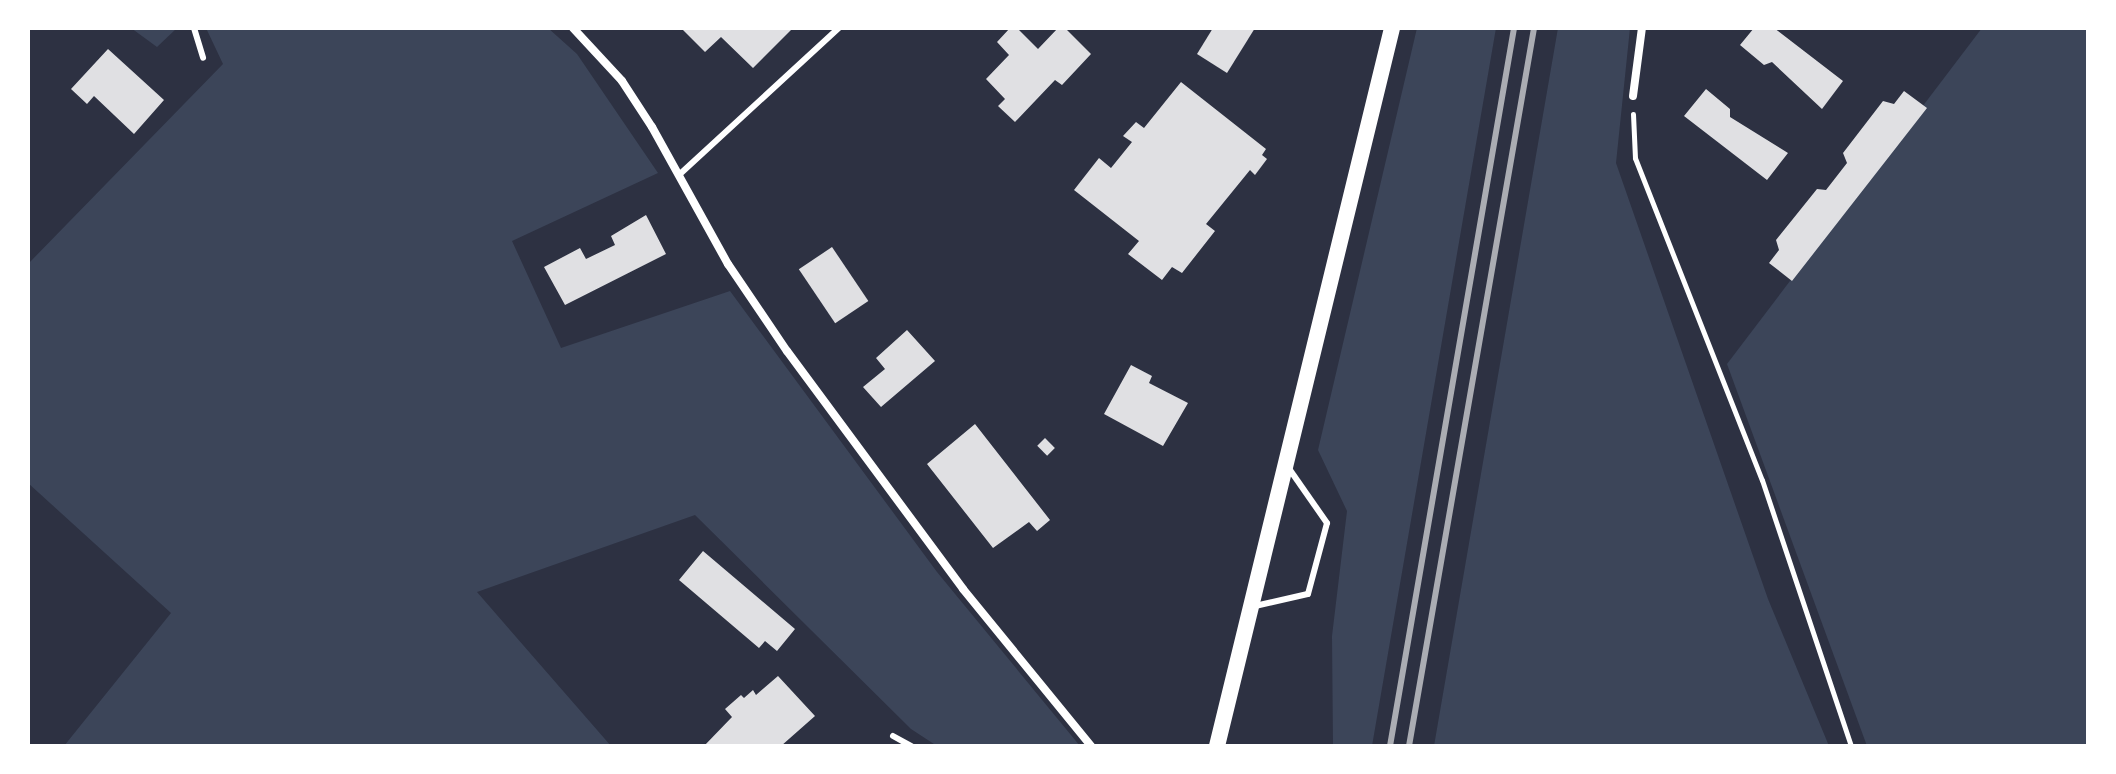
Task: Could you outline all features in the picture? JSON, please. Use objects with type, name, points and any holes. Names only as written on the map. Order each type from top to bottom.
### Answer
[{"type":"main road","points":[[1217,746],[1392,28]]},
{"type":"street","points":[[573,28],[622,81],[680,174],[728,264],[787,351],[963,589],[1091,746]]},
{"type":"street","points":[[1633,96],[1642,28]]},
{"type":"lane","points":[[194,28],[203,58]]},
{"type":"lane","points":[[680,174],[839,28]]},
{"type":"lane","points":[[1252,606],[1308,594],[1327,523],[1286,465]]},
{"type":"lane","points":[[893,736],[911,746]]},
{"type":"path","points":[[1633,96],[1635,158],[1762,480],[1851,746]]},
{"type":"shaded area","points":[[131,28],[177,28],[157,47]]},
{"type":"shaded area","points":[[206,28],[548,28],[577,54],[658,173],[512,241],[561,348],[730,291],[937,572],[1080,746],[937,746],[911,729],[695,515],[477,592],[611,746],[64,746],[171,613],[28,483],[28,264],[223,64]]},
{"type":"shaded area","points":[[1417,28],[1496,28],[1372,746],[1333,746],[1332,636],[1347,511],[1318,450]]},
{"type":"shaded area","points":[[1558,28],[1630,28],[1616,163],[1768,599],[1829,746],[1434,746]]},
{"type":"shaded area","points":[[1982,28],[2088,28],[2088,746],[1867,746],[1727,364]]},
{"type":"building","points":[[681,28],[793,28],[753,68],[721,37],[705,52]]},
{"type":"building","points":[[1010,28],[1017,28],[1038,49],[1058,28],[1065,28],[1091,54],[1062,85],[1055,80],[1015,122],[998,106],[1005,99],[986,79],[1009,55],[997,42]]},
{"type":"building","points":[[1213,28],[1255,28],[1227,73],[1197,54]]},
{"type":"building","points":[[1754,28],[1774,28],[1843,81],[1822,109],[1772,62],[1764,65],[1740,45]]},
{"type":"building","points":[[108,49],[164,100],[134,134],[94,96],[87,104],[71,89]]},
{"type":"building","points":[[1181,82],[1266,149],[1262,155],[1267,159],[1255,175],[1250,170],[1206,224],[1215,231],[1182,273],[1172,267],[1162,280],[1128,254],[1139,241],[1074,190],[1099,158],[1111,168],[1132,142],[1123,136],[1136,122],[1144,128]]},
{"type":"building","points":[[1706,89],[1730,109],[1730,117],[1788,153],[1767,180],[1684,116]]},
{"type":"building","points":[[1904,91],[1927,108],[1792,281],[1769,263],[1779,250],[1776,240],[1817,189],[1826,190],[1847,163],[1843,153],[1883,101],[1894,104]]},
{"type":"building","points":[[646,215],[666,254],[565,305],[544,267],[580,248],[586,259],[615,245],[611,236]]},
{"type":"building","points":[[832,247],[868,301],[835,323],[799,269]]},
{"type":"building","points":[[907,330],[935,361],[881,407],[863,387],[885,369],[876,358]]},
{"type":"building","points":[[1131,365],[1152,376],[1149,383],[1188,403],[1163,446],[1104,414]]},
{"type":"building","points":[[975,424],[1050,520],[1037,531],[1029,522],[993,548],[927,464]]},
{"type":"building","points":[[1045,438],[1055,448],[1047,456],[1037,446]]},
{"type":"building","points":[[703,551],[795,629],[777,651],[765,641],[759,648],[679,580]]},
{"type":"building","points":[[778,676],[815,716],[781,746],[704,746],[732,717],[725,709],[741,695],[744,698],[753,690],[756,695]]},
{"type":"railway","points":[[1390,746],[1514,28]]},
{"type":"railway","points":[[1409,746],[1534,28]]}]
